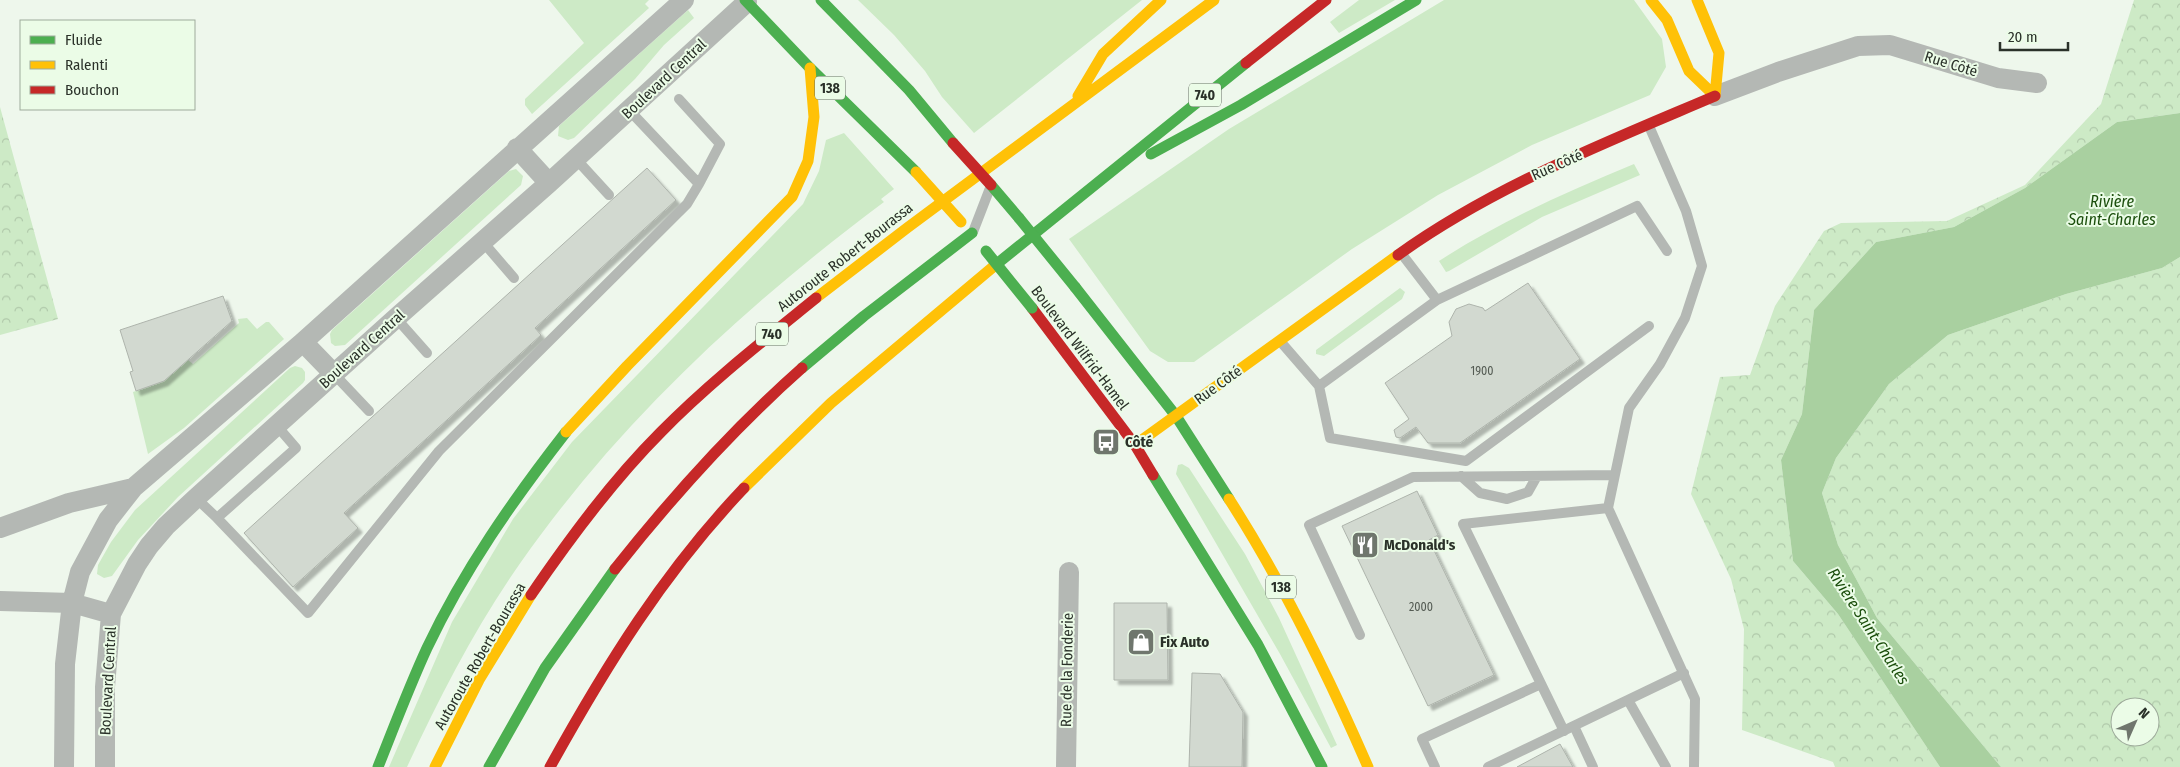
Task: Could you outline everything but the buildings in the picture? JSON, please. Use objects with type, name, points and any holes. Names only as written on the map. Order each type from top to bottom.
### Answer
[{"type":"main road","name":"138","points":[[821,0],[909,90],[991,185],[1176,416],[1258,544],[1338,698],[1368,767]]},
{"type":"main road","points":[[1071,108],[1103,54],[1161,0]]},
{"type":"main road","name":"Autoroute Robert-Bourassa","points":[[435,767],[516,618],[564,547],[650,443],[698,397],[882,245],[1071,108],[1214,0]]},
{"type":"main road","name":"740","points":[[550,767],[583,706],[650,600],[691,547],[741,492],[807,425],[896,346],[1084,191],[1326,0]]},
{"type":"main road","points":[[1084,191],[1242,105],[1416,0]]},
{"type":"main road","points":[[1650,0],[1667,20],[1689,71],[1716,96]]},
{"type":"main road","points":[[1697,0],[1719,53],[1716,96]]},
{"type":"main road","name":"Boulevard Wilfrid-Hamel","points":[[747,1],[810,68],[916,172],[972,233],[1032,308],[1135,446],[1258,645],[1322,767]]},
{"type":"main road","points":[[378,767],[427,648],[470,567],[519,492],[567,431],[627,366],[792,197],[808,161],[814,117],[810,68]]},
{"type":"main road","name":"Rue Côté","points":[[1135,446],[1279,340],[1452,219],[1508,187],[1716,96]]},
{"type":"main road","points":[[489,767],[510,727],[586,606],[634,542],[697,471],[762,405],[821,352],[972,233]]},
{"type":"street","points":[[64,767],[65,664],[72,603],[80,572],[108,520],[133,488],[303,342],[684,0]]},
{"type":"street","name":"Boulevard Central","points":[[105,767],[105,687],[112,614],[149,546],[166,526],[333,373],[576,159],[747,1]]},
{"type":"street","name":"Rue Côté","points":[[1716,96],[1778,72],[1858,46],[1890,45],[1998,78],[2037,83]]},
{"type":"street","points":[[517,148],[549,183]]},
{"type":"street","points":[[303,342],[333,373]]},
{"type":"street","points":[[0,528],[69,503],[133,488]]},
{"type":"street","name":"Rue de la Fonderie","points":[[1066,767],[1069,572]]},
{"type":"street","points":[[0,601],[72,603],[112,614]]},
{"type":"lane","points":[[196,498],[218,518],[308,613],[439,451],[687,204],[720,144],[679,99]]},
{"type":"lane","points":[[629,110],[699,184]]},
{"type":"lane","points":[[1649,125],[1686,211],[1702,266],[1685,318],[1660,364],[1629,408],[1608,508],[1695,699],[1694,767]]},
{"type":"lane","points":[[576,159],[610,195]]},
{"type":"lane","points":[[972,233],[991,185]]},
{"type":"lane","points":[[1319,386],[1437,300],[1637,206],[1667,251]]},
{"type":"lane","points":[[483,242],[514,278]]},
{"type":"lane","points":[[1401,253],[1437,300]]},
{"type":"lane","points":[[396,318],[427,353]]},
{"type":"lane","points":[[1279,340],[1319,386],[1330,438],[1466,461],[1649,326]]},
{"type":"lane","points":[[333,373],[369,411]]},
{"type":"lane","points":[[218,518],[296,448],[277,426]]},
{"type":"lane","points":[[1360,635],[1309,525],[1413,477],[1614,475]]},
{"type":"lane","points":[[1461,476],[1480,493],[1507,499],[1528,492],[1538,476]]},
{"type":"lane","points":[[1564,731],[1463,524],[1608,508]]},
{"type":"lane","points":[[1488,767],[1684,673]]},
{"type":"lane","points":[[1435,767],[1422,739],[1541,684]]},
{"type":"lane","points":[[1628,700],[1666,767]]},
{"type":"lane","points":[[1574,726],[1594,767]]},
{"type":"green space","points":[[549,0],[649,0],[645,4],[649,8],[532,114],[525,105],[525,99],[584,43]]},
{"type":"green space","points":[[858,0],[1142,0],[974,133],[942,97],[925,71],[894,35]]},
{"type":"green space","points":[[1359,0],[1395,0],[1339,33],[1330,22]]},
{"type":"green space","points":[[1444,0],[1634,0],[1662,39],[1666,67],[1650,95],[1532,145],[1438,195],[1352,249],[1194,362],[1168,362],[1150,351],[1069,239],[1229,129]]},
{"type":"green space","points":[[2134,0],[2180,0],[2180,113],[2117,122],[2025,188],[1954,227],[1876,242],[1814,310],[1802,414],[1781,460],[1793,561],[1838,614],[1940,767],[1835,767],[1833,762],[1742,730],[1744,629],[1731,579],[1691,494],[1720,377],[1750,375],[1775,306],[1824,231],[1841,223],[1947,221],[2025,185],[2101,104]]},
{"type":"green space","points":[[688,10],[694,18],[664,45],[635,79],[574,138],[568,140],[558,136],[559,126]]},
{"type":"green space","points":[[0,107],[58,319],[0,335]]},
{"type":"green space","points":[[844,133],[894,189],[881,199],[884,202],[833,241],[735,324],[643,413],[600,461],[559,510],[521,562],[489,611],[432,714],[407,767],[389,767],[452,622],[513,519],[572,442],[803,204],[819,171],[826,140]]},
{"type":"green space","points":[[1634,164],[1640,175],[1542,217],[1449,271],[1446,272],[1439,261],[1462,246],[1534,208]]},
{"type":"green space","points":[[516,169],[523,176],[521,185],[345,345],[335,346],[331,343],[330,334],[332,330],[509,171]]},
{"type":"green space","points":[[2180,257],[2180,767],[2001,767],[1877,618],[1838,545],[1822,493],[1836,458],[1889,384],[1948,335],[2066,294],[2162,268]]},
{"type":"green space","points":[[1400,288],[1405,292],[1402,299],[1324,356],[1316,354],[1316,350]]},
{"type":"green space","points":[[247,318],[257,329],[266,322],[269,322],[284,339],[184,428],[148,454],[133,392],[164,381],[188,360],[193,364],[239,323],[238,319]]},
{"type":"green space","points":[[295,366],[302,368],[305,372],[303,383],[178,497],[138,540],[112,576],[104,578],[97,574],[98,565],[111,542],[135,510],[290,368]]},
{"type":"green space","points":[[1182,464],[1189,468],[1245,554],[1279,618],[1337,745],[1331,748],[1280,654],[1176,474],[1178,465]]},
{"type":"water","name":"Rivière Saint-Charles","points":[[2180,113],[2180,257],[2162,268],[2066,294],[1948,335],[1889,384],[1836,458],[1822,493],[1838,545],[1877,618],[2001,767],[1940,767],[1838,614],[1793,561],[1781,460],[1802,414],[1814,310],[1876,242],[1954,227],[2025,188],[2117,122]]},
{"type":"traffic: fast","points":[[745,0],[810,68],[916,172]]},
{"type":"traffic: fast","points":[[821,0],[909,90],[953,143]]},
{"type":"traffic: fast","points":[[1151,154],[1241,105],[1416,0]]},
{"type":"traffic: fast","points":[[993,267],[1246,63]]},
{"type":"traffic: fast","points":[[991,185],[1019,218]]},
{"type":"traffic: fast","points":[[1019,218],[1075,287]]},
{"type":"traffic: fast","points":[[802,368],[864,316],[972,233]]},
{"type":"traffic: fast","points":[[986,251],[1032,308]]},
{"type":"traffic: fast","points":[[1075,287],[1176,416],[1229,499]]},
{"type":"traffic: fast","points":[[378,767],[420,663],[441,619],[490,536],[566,432]]},
{"type":"traffic: fast","points":[[1153,475],[1258,645],[1322,767]]},
{"type":"traffic: fast","points":[[489,767],[545,668],[615,569]]},
{"type":"traffic: slow","points":[[1078,96],[1103,54],[1161,0]]},
{"type":"traffic: slow","points":[[816,298],[1214,0]]},
{"type":"traffic: slow","points":[[1651,0],[1667,20],[1689,71],[1715,96]]},
{"type":"traffic: slow","points":[[1697,0],[1719,53],[1715,96]]},
{"type":"traffic: slow","points":[[566,432],[627,366],[792,197],[808,161],[814,117],[810,68]]},
{"type":"traffic: slow","points":[[916,172],[961,222]]},
{"type":"traffic: slow","points":[[1135,445],[1398,255]]},
{"type":"traffic: slow","points":[[744,488],[831,403],[993,267]]},
{"type":"traffic: slow","points":[[1229,499],[1268,563],[1304,630],[1368,767]]},
{"type":"traffic: slow","points":[[435,767],[479,680],[531,595]]},
{"type":"traffic: jam","points":[[1246,63],[1326,0]]},
{"type":"traffic: jam","points":[[1398,255],[1435,230],[1512,186],[1593,148],[1715,96]]},
{"type":"traffic: jam","points":[[953,143],[991,185]]},
{"type":"traffic: jam","points":[[531,595],[592,510],[643,451],[679,414],[717,380],[816,298]]},
{"type":"traffic: jam","points":[[1032,308],[1135,445],[1153,475]]},
{"type":"traffic: jam","points":[[615,569],[704,464],[776,391],[802,368]]},
{"type":"traffic: jam","points":[[550,767],[615,656],[638,621],[688,553],[744,488]]},
{"type":"place","name":"Côté","points":[[1106,442]]},
{"type":"place","name":"McDonald's","points":[[1365,545]]},
{"type":"place","name":"Fix Auto","points":[[1141,642]]}]
